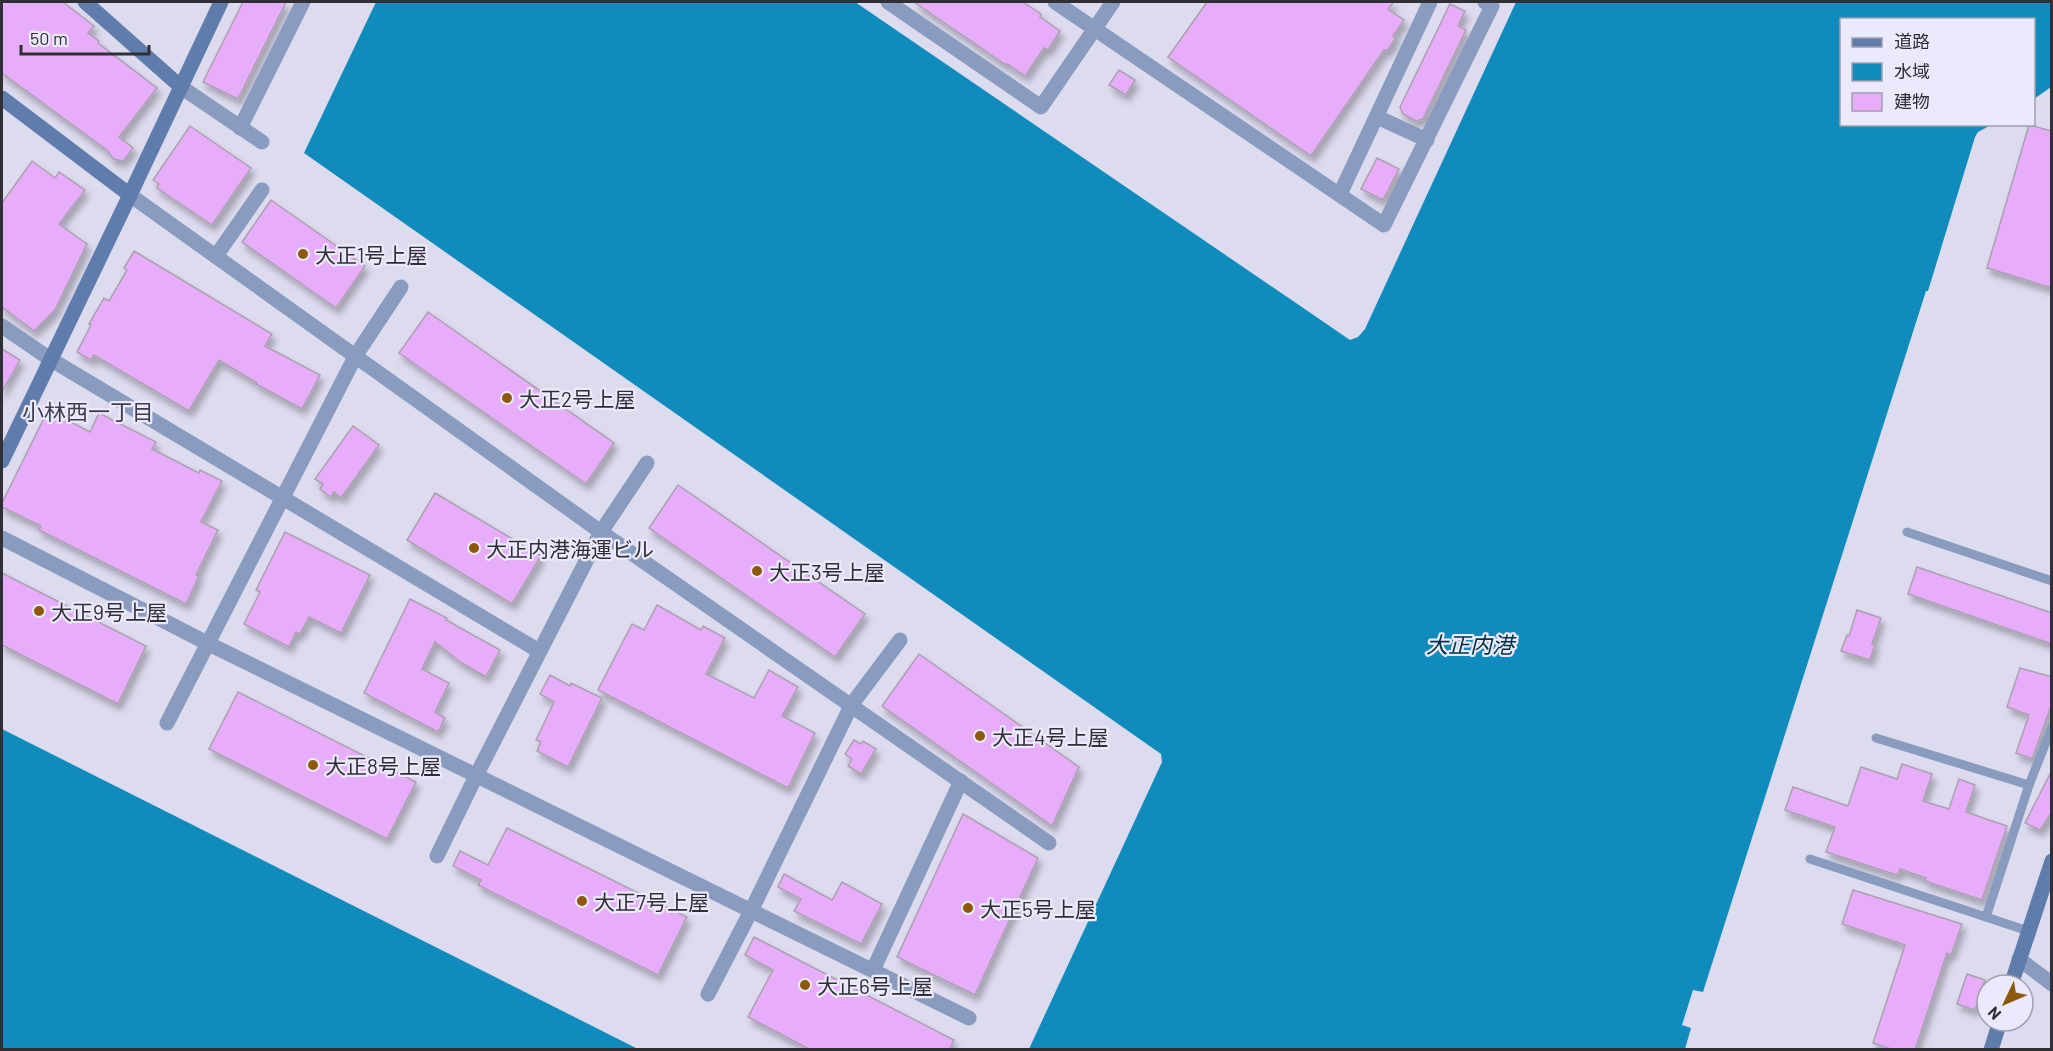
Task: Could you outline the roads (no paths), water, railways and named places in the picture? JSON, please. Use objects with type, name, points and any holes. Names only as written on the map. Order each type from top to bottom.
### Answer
[{"type":"street","points":[[85,2],[182,87],[262,142]]},
{"type":"street","points":[[2,461],[221,2]]},
{"type":"street","points":[[240,128],[303,2]]},
{"type":"street","points":[[888,2],[1041,107],[1113,2]]},
{"type":"street","points":[[1055,2],[1384,225],[1492,6],[1485,2]]},
{"type":"street","points":[[1340,194],[1430,2]]},
{"type":"street","points":[[2,98],[130,195],[601,532],[852,704],[1049,843]]},
{"type":"street","points":[[1377,117],[1427,140]]},
{"type":"street","points":[[216,256],[262,190]]},
{"type":"street","points":[[166,723],[356,355],[401,288]]},
{"type":"street","points":[[2,326],[50,359],[539,651]]},
{"type":"street","points":[[437,856],[601,532],[647,463]]},
{"type":"street","points":[[2,538],[207,643],[969,1017]]},
{"type":"street","points":[[708,994],[852,704],[900,640]]},
{"type":"street","points":[[873,970],[961,782]]},
{"type":"street","points":[[2015,973],[2052,861]]},
{"type":"street","points":[[2019,959],[2052,984]]},
{"type":"street","points":[[1991,1050],[1996,1033]]},
{"type":"lane","points":[[1907,532],[2052,581]]},
{"type":"lane","points":[[1986,917],[2029,785],[2052,727]]},
{"type":"lane","points":[[1876,738],[2029,785]]},
{"type":"lane","points":[[1810,860],[2028,931]]},
{"type":"water","name":"大正内港","points":[[376,2],[855,2],[1350,340],[1358,337],[1365,329],[1516,2],[2051,2],[2051,87],[2035,98],[2035,18],[1840,18],[1840,126],[1989,126],[1978,132],[1975,137],[1928,291],[1926,291],[1703,992],[1693,990],[1682,1025],[1691,1028],[1685,1049],[1029,1049],[1162,762],[1161,754],[304,153]]},
{"type":"water","points":[[2,729],[638,1049],[2,1049]]},
{"type":"place","name":"大正1号上屋","points":[[303,254]]},
{"type":"place","name":"大正2号上屋","points":[[507,398]]},
{"type":"place","name":"大正内港海運ビル","points":[[474,548]]},
{"type":"place","name":"大正3号上屋","points":[[757,571]]},
{"type":"place","name":"大正9号上屋","points":[[39,611]]},
{"type":"place","name":"大正4号上屋","points":[[980,736]]},
{"type":"place","name":"大正8号上屋","points":[[313,765]]},
{"type":"place","name":"大正7号上屋","points":[[582,901]]},
{"type":"place","name":"大正5号上屋","points":[[968,908]]},
{"type":"place","name":"大正6号上屋","points":[[805,985]]},
{"type":"district","name":"小林西一丁目","points":[[88,411]]}]
